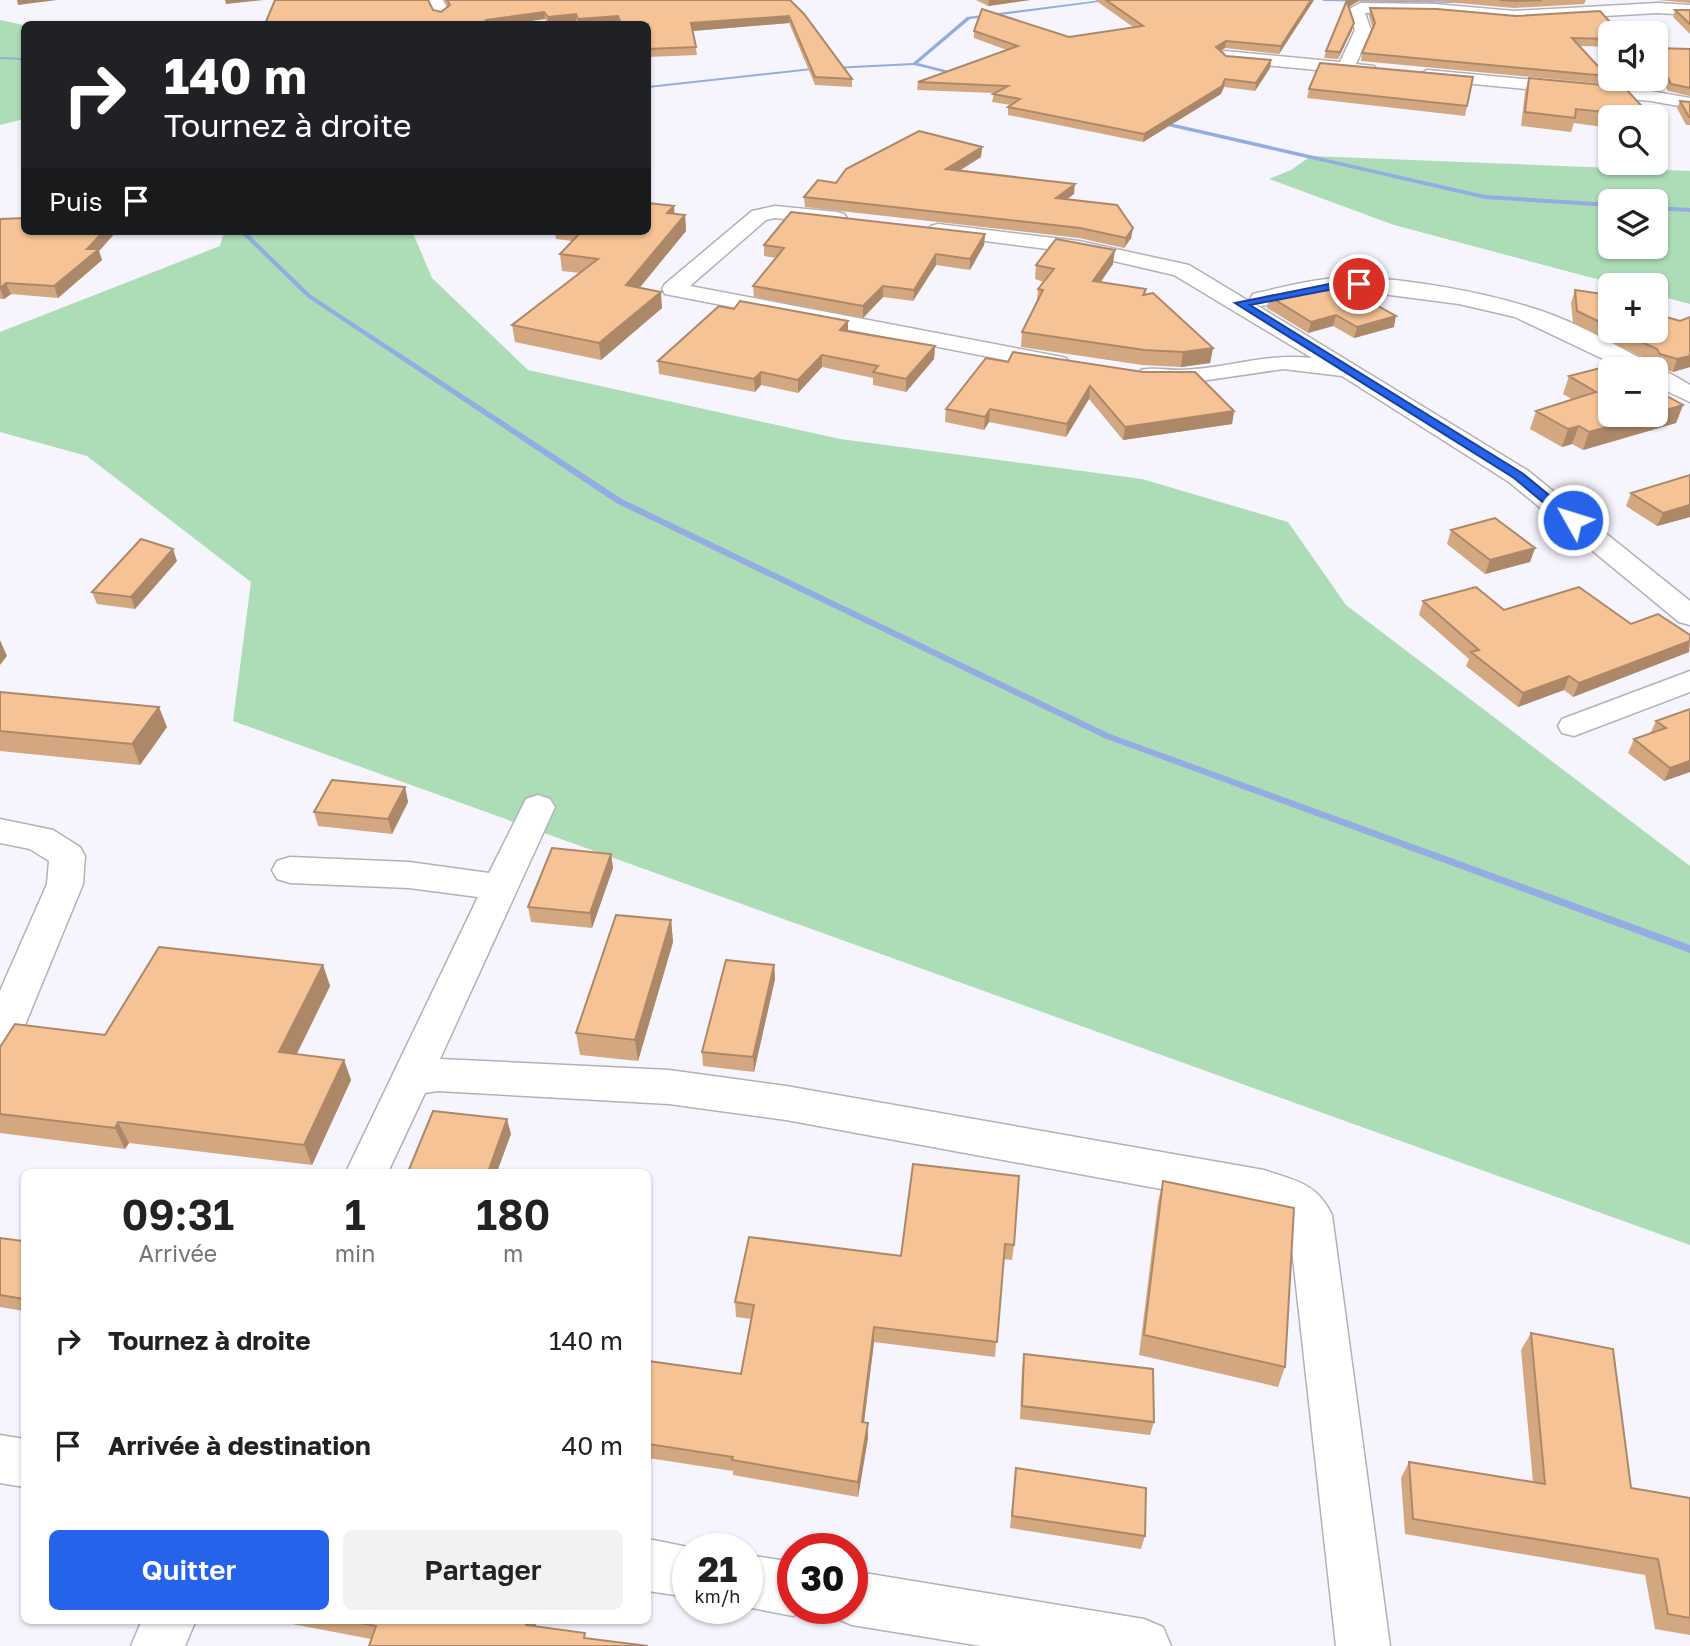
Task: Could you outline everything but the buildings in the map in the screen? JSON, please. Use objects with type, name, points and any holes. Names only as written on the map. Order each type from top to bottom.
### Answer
[{"type":"street","points":[[1346,68],[1363,30],[1355,14],[1360,8],[1435,9],[1514,16],[1658,8],[1690,10]]},
{"type":"street","points":[[1225,56],[1386,71]]},
{"type":"street","points":[[1413,74],[1651,96],[1690,103]]},
{"type":"street","points":[[857,221],[775,212],[759,215],[673,289],[1080,366]]},
{"type":"street","points":[[911,227],[1079,247],[1142,259],[1181,270],[1348,369],[1518,476],[1690,615]]},
{"type":"street","points":[[1240,303],[1339,285],[1359,284],[1459,297],[1523,312],[1620,357]]},
{"type":"street","points":[[1130,373],[1181,377],[1283,362],[1348,369]]},
{"type":"street","points":[[1668,383],[1690,395]]},
{"type":"street","points":[[1574,726],[1690,681]]},
{"type":"street","points":[[368,1169],[538,807]]},
{"type":"street","points":[[0,831],[40,839],[67,856],[65,884],[0,1037]]},
{"type":"street","points":[[290,870],[409,875],[501,887]]},
{"type":"street","points":[[411,1078],[438,1075],[669,1087],[786,1103],[1264,1189],[1295,1199],[1310,1215],[1363,1646]]},
{"type":"street","points":[[0,1459],[21,1462]]},
{"type":"street","points":[[651,1565],[672,1569]]},
{"type":"street","points":[[868,1601],[1144,1646]]},
{"type":"street","points":[[158,1646],[167,1624]]},
{"type":"green space","points":[[0,20],[21,24],[21,120],[0,125]]},
{"type":"green space","points":[[1311,156],[1598,167],[1598,175],[1668,175],[1668,170],[1690,171],[1690,304],[1668,298],[1668,273],[1598,273],[1598,279],[1394,225],[1269,179],[1291,170]]},
{"type":"green space","points":[[223,235],[414,235],[432,278],[528,370],[840,439],[1142,479],[1288,522],[1346,605],[1690,866],[1690,1245],[233,721],[251,582],[87,456],[0,432],[0,332],[220,246]]},
{"type":"waterway","points":[[914,64],[969,18],[1112,0]]},
{"type":"waterway","points":[[1324,0],[1453,2]]},
{"type":"waterway","points":[[0,58],[21,59]]},
{"type":"waterway","points":[[651,87],[812,69],[914,64]]},
{"type":"waterway","points":[[914,64],[959,75]]},
{"type":"waterway","points":[[1161,123],[1485,197],[1598,204]]},
{"type":"waterway","points":[[1668,209],[1690,210]]},
{"type":"waterway","points":[[246,235],[309,296],[619,501],[1107,736],[1690,949]]},
{"type":"route","points":[[1359,284],[1339,285],[1240,303],[1518,476],[1573,520]]}]
